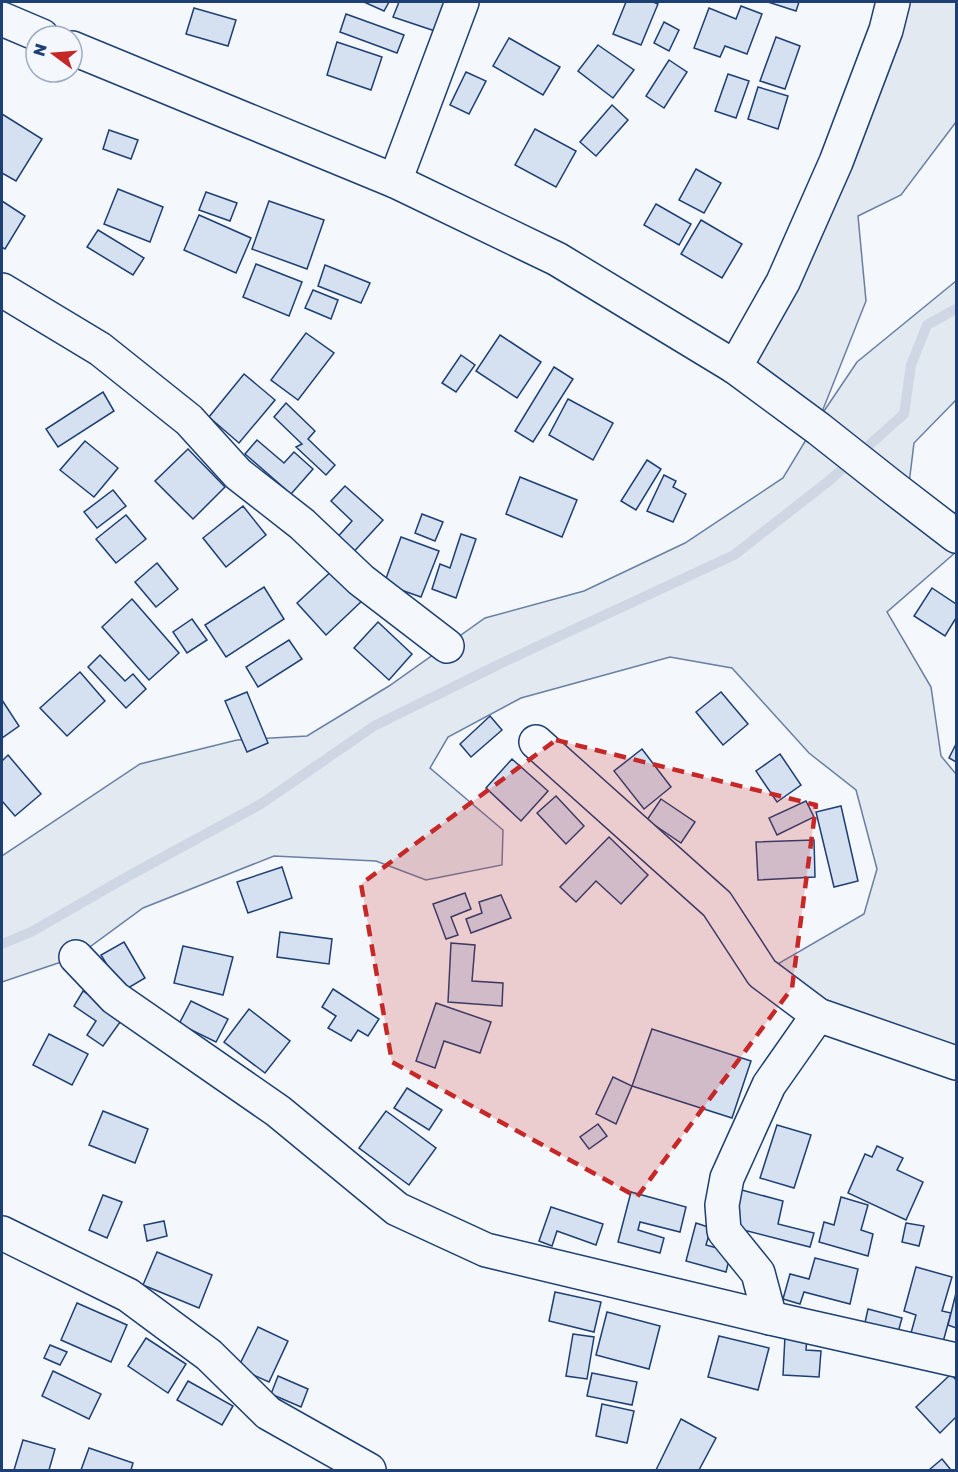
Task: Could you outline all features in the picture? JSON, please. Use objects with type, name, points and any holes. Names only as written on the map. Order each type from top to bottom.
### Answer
[{"type":"street","points":[[394,181],[462,2]]},
{"type":"street","points":[[735,367],[783,282],[831,173],[886,30],[893,2]]},
{"type":"street","points":[[2,19],[24,28]]},
{"type":"street","points":[[84,53],[394,181],[557,259],[735,367],[957,536]]},
{"type":"street","points":[[2,290],[100,349],[189,420],[238,474],[302,524],[361,580],[447,646]]},
{"type":"street","points":[[536,742],[717,904],[762,973],[818,1015],[957,1063]]},
{"type":"street","points":[[76,957],[115,998],[278,1111],[397,1209],[486,1250],[957,1360]]},
{"type":"street","points":[[770,1318],[758,1273],[724,1231],[722,1205],[727,1178],[769,1085],[818,1015]]},
{"type":"street","points":[[2,1233],[128,1295],[209,1354],[268,1413],[369,1470]]},
{"type":"highlighted area","points":[[556,740],[816,805],[792,988],[637,1197],[392,1062],[361,884]]},
{"type":"shaded area","points":[[893,2],[956,2],[956,122],[901,195],[858,216],[866,301],[820,417],[857,362],[956,281],[956,400],[914,443],[908,492],[956,527],[956,552],[887,612],[931,687],[941,756],[956,774],[956,1063],[762,973],[864,914],[877,869],[856,790],[809,753],[732,668],[670,657],[521,698],[448,737],[430,768],[503,830],[502,865],[426,880],[376,861],[274,856],[143,908],[76,957],[2,982],[2,856],[140,764],[237,740],[307,736],[389,686],[485,618],[584,591],[685,543],[783,478],[818,420],[740,364]]},
{"type":"building","points":[[364,2],[389,2],[384,11]]},
{"type":"building","points":[[399,2],[445,2],[435,31],[393,17]]},
{"type":"building","points":[[626,2],[658,4],[641,45],[613,34]]},
{"type":"building","points":[[768,2],[799,2],[796,11]]},
{"type":"building","points":[[741,6],[762,14],[747,54],[725,46],[720,57],[694,48],[709,8],[736,19]]},
{"type":"building","points":[[194,8],[236,20],[228,46],[186,34]]},
{"type":"building","points":[[346,14],[404,35],[397,53],[340,32]]},
{"type":"building","points":[[664,22],[679,30],[669,51],[654,43]]},
{"type":"building","points":[[776,37],[800,46],[785,89],[760,81]]},
{"type":"building","points":[[509,38],[560,67],[543,95],[493,66]]},
{"type":"building","points":[[337,42],[382,57],[371,90],[327,75]]},
{"type":"building","points":[[598,45],[634,70],[613,98],[578,71]]},
{"type":"building","points":[[669,60],[687,72],[664,108],[646,96]]},
{"type":"building","points":[[466,72],[486,81],[469,114],[450,105]]},
{"type":"building","points":[[728,74],[749,81],[736,118],[715,111]]},
{"type":"building","points":[[758,87],[788,96],[778,129],[748,119]]},
{"type":"building","points":[[612,105],[628,120],[596,156],[580,142]]},
{"type":"building","points":[[2,114],[42,139],[16,181],[2,173]]},
{"type":"building","points":[[535,129],[576,151],[556,187],[515,165]]},
{"type":"building","points":[[109,130],[138,140],[131,159],[103,149]]},
{"type":"building","points":[[696,169],[721,183],[704,213],[679,200]]},
{"type":"building","points":[[118,189],[163,207],[150,242],[104,224]]},
{"type":"building","points":[[206,192],[237,203],[230,221],[199,210]]},
{"type":"building","points":[[2,201],[25,216],[5,249],[2,247]]},
{"type":"building","points":[[269,201],[324,220],[307,269],[252,249]]},
{"type":"building","points":[[656,204],[691,224],[679,245],[644,225]]},
{"type":"building","points":[[199,215],[251,238],[236,273],[184,250]]},
{"type":"building","points":[[701,220],[742,244],[722,278],[681,254]]},
{"type":"building","points":[[98,230],[144,258],[133,275],[87,247]]},
{"type":"building","points":[[256,264],[302,282],[289,316],[243,297]]},
{"type":"building","points":[[325,265],[370,283],[361,303],[318,286]]},
{"type":"building","points":[[313,290],[338,300],[331,319],[305,308]]},
{"type":"building","points":[[306,333],[334,353],[298,400],[271,380]]},
{"type":"building","points":[[500,335],[541,362],[517,398],[476,371]]},
{"type":"building","points":[[461,355],[475,365],[456,392],[442,383]]},
{"type":"building","points":[[554,367],[573,379],[533,442],[515,431]]},
{"type":"building","points":[[244,374],[275,400],[239,443],[209,417]]},
{"type":"building","points":[[103,392],[114,411],[58,447],[46,429]]},
{"type":"building","points":[[568,399],[613,423],[593,460],[549,435]]},
{"type":"building","points":[[286,403],[315,431],[308,439],[335,465],[326,475],[296,447],[302,444],[274,417]]},
{"type":"building","points":[[257,440],[284,463],[294,452],[313,469],[291,494],[245,454]]},
{"type":"building","points":[[85,441],[118,468],[94,497],[60,470]]},
{"type":"building","points":[[188,449],[225,487],[193,519],[155,481]]},
{"type":"building","points":[[647,460],[661,469],[636,510],[621,501]]},
{"type":"building","points":[[664,475],[676,481],[673,487],[686,494],[673,522],[647,511]]},
{"type":"building","points":[[520,477],[577,500],[562,537],[506,514]]},
{"type":"building","points":[[345,486],[383,520],[349,557],[334,541],[352,521],[331,501]]},
{"type":"building","points":[[113,490],[126,506],[97,528],[84,512]]},
{"type":"building","points":[[243,506],[266,535],[226,567],[203,538]]},
{"type":"building","points":[[422,514],[443,522],[435,541],[415,533]]},
{"type":"building","points":[[126,515],[146,539],[116,563],[96,539]]},
{"type":"building","points":[[461,534],[476,539],[456,598],[432,589],[440,564],[450,568]]},
{"type":"building","points":[[401,537],[439,551],[421,597],[384,584]]},
{"type":"building","points":[[157,563],[178,589],[156,607],[135,582]]},
{"type":"building","points":[[335,568],[364,599],[326,635],[297,603]]},
{"type":"building","points":[[264,587],[284,619],[226,657],[205,625]]},
{"type":"building","points":[[932,588],[956,604],[956,618],[945,636],[914,616]]},
{"type":"building","points":[[132,599],[179,653],[149,680],[102,627]]},
{"type":"building","points":[[192,619],[207,640],[187,653],[173,632]]},
{"type":"building","points":[[378,622],[412,654],[389,680],[354,648]]},
{"type":"building","points":[[289,640],[302,659],[258,687],[246,667]]},
{"type":"building","points":[[100,655],[125,681],[133,674],[146,689],[126,708],[88,667]]},
{"type":"building","points":[[80,672],[105,701],[67,736],[40,708]]},
{"type":"building","points":[[247,692],[268,743],[247,752],[225,701]]},
{"type":"building","points":[[721,692],[748,724],[723,745],[696,712]]},
{"type":"building","points":[[2,700],[19,726],[2,738]]},
{"type":"building","points":[[490,716],[502,730],[471,757],[460,744]]},
{"type":"building","points":[[956,744],[956,762],[949,758]]},
{"type":"building","points":[[642,749],[671,787],[644,809],[614,771]]},
{"type":"building","points":[[780,754],[801,785],[777,802],[756,771]]},
{"type":"building","points":[[8,755],[41,794],[15,816],[2,801],[2,761]]},
{"type":"building","points":[[512,759],[548,791],[521,821],[486,788]]},
{"type":"building","points":[[556,796],[584,826],[566,844],[537,813]]},
{"type":"building","points":[[661,799],[695,822],[681,843],[647,820]]},
{"type":"building","points":[[806,801],[814,817],[777,835],[769,818]]},
{"type":"building","points":[[841,806],[858,881],[834,887],[816,812]]},
{"type":"building","points":[[609,837],[648,875],[621,904],[596,881],[576,902],[560,887]]},
{"type":"building","points":[[814,840],[815,877],[758,880],[756,842]]},
{"type":"building","points":[[282,867],[292,898],[248,913],[237,882]]},
{"type":"building","points":[[465,893],[471,909],[451,917],[458,935],[446,939],[433,904]]},
{"type":"building","points":[[501,895],[511,918],[471,933],[466,919],[482,913],[479,902]]},
{"type":"building","points":[[280,932],[332,939],[329,964],[277,957]]},
{"type":"building","points":[[124,942],[145,978],[123,991],[101,955]]},
{"type":"building","points":[[451,943],[475,945],[472,981],[503,983],[502,1006],[448,1002]]},
{"type":"building","points":[[183,946],[233,957],[223,995],[174,983]]},
{"type":"building","points":[[333,989],[379,1019],[368,1036],[358,1030],[351,1041],[328,1028],[336,1016],[322,1007]]},
{"type":"building","points":[[83,991],[123,1018],[103,1046],[87,1035],[96,1021],[74,1006]]},
{"type":"building","points":[[191,1001],[228,1019],[216,1042],[179,1024]]},
{"type":"building","points":[[436,1003],[491,1022],[480,1053],[444,1041],[435,1068],[416,1061]]},
{"type":"building","points":[[249,1009],[290,1041],[265,1073],[224,1042]]},
{"type":"building","points":[[652,1029],[751,1061],[732,1118],[632,1086]]},
{"type":"building","points":[[49,1034],[88,1054],[72,1085],[33,1065]]},
{"type":"building","points":[[613,1077],[632,1086],[616,1124],[596,1114]]},
{"type":"building","points":[[407,1088],[442,1110],[429,1130],[394,1108]]},
{"type":"building","points":[[103,1111],[148,1129],[135,1163],[89,1145]]},
{"type":"building","points":[[386,1111],[436,1148],[409,1185],[359,1148]]},
{"type":"building","points":[[598,1124],[607,1136],[589,1149],[580,1137]]},
{"type":"building","points":[[777,1125],[811,1135],[794,1188],[760,1178]]},
{"type":"building","points":[[877,1146],[903,1158],[897,1170],[923,1182],[906,1220],[848,1193],[865,1154],[872,1157]]},
{"type":"building","points":[[738,1189],[783,1201],[778,1224],[814,1233],[810,1247],[728,1226]]},
{"type":"building","points":[[631,1192],[686,1207],[680,1232],[640,1222],[638,1230],[664,1238],[660,1253],[618,1242]]},
{"type":"building","points":[[103,1195],[122,1202],[107,1238],[89,1230]]},
{"type":"building","points":[[841,1197],[868,1205],[861,1230],[873,1234],[868,1256],[819,1242],[824,1222],[834,1225]]},
{"type":"building","points":[[551,1207],[603,1224],[596,1245],[557,1231],[552,1246],[539,1241]]},
{"type":"building","points":[[164,1221],[167,1236],[147,1241],[144,1225]]},
{"type":"building","points":[[696,1223],[711,1228],[706,1245],[731,1252],[726,1272],[686,1261]]},
{"type":"building","points":[[906,1223],[924,1226],[919,1246],[902,1242]]},
{"type":"building","points":[[157,1252],[212,1275],[199,1308],[143,1285]]},
{"type":"building","points":[[815,1258],[858,1269],[850,1304],[804,1292],[800,1304],[783,1299],[790,1274],[809,1279]]},
{"type":"building","points":[[916,1267],[952,1277],[942,1311],[951,1313],[943,1342],[911,1333],[916,1315],[904,1311]]},
{"type":"building","points":[[555,1292],[601,1302],[594,1332],[549,1321]]},
{"type":"building","points":[[956,1293],[956,1328],[948,1325]]},
{"type":"building","points":[[77,1303],[127,1325],[111,1362],[61,1340]]},
{"type":"building","points":[[868,1309],[902,1318],[897,1336],[864,1327]]},
{"type":"building","points":[[607,1312],[660,1326],[649,1369],[596,1355]]},
{"type":"building","points":[[258,1327],[288,1341],[269,1382],[238,1368]]},
{"type":"building","points":[[573,1334],[594,1337],[587,1379],[566,1376]]},
{"type":"building","points":[[719,1336],[769,1348],[758,1390],[708,1377]]},
{"type":"building","points":[[785,1336],[807,1338],[806,1350],[821,1351],[819,1377],[783,1375]]},
{"type":"building","points":[[146,1338],[186,1364],[168,1393],[128,1366]]},
{"type":"building","points":[[50,1345],[67,1352],[60,1365],[44,1358]]},
{"type":"building","points":[[53,1371],[101,1394],[89,1419],[42,1396]]},
{"type":"building","points":[[592,1373],[637,1382],[632,1405],[587,1396]]},
{"type":"building","points":[[951,1374],[956,1380],[956,1417],[940,1433],[916,1407]]},
{"type":"building","points":[[278,1376],[308,1389],[301,1407],[271,1394]]},
{"type":"building","points":[[188,1381],[233,1406],[222,1425],[177,1400]]},
{"type":"building","points":[[602,1404],[634,1411],[627,1443],[596,1436]]},
{"type":"building","points":[[681,1419],[716,1438],[699,1470],[656,1470]]},
{"type":"building","points":[[23,1440],[55,1449],[49,1470],[14,1470]]},
{"type":"building","points":[[89,1448],[133,1463],[131,1470],[81,1470]]},
{"type":"building","points":[[942,1459],[951,1470],[929,1470]]},
{"type":"waterway","points":[[2,944],[31,932],[261,804],[374,726],[508,660],[734,555],[830,480],[904,414],[911,365],[927,325],[956,309]]}]
